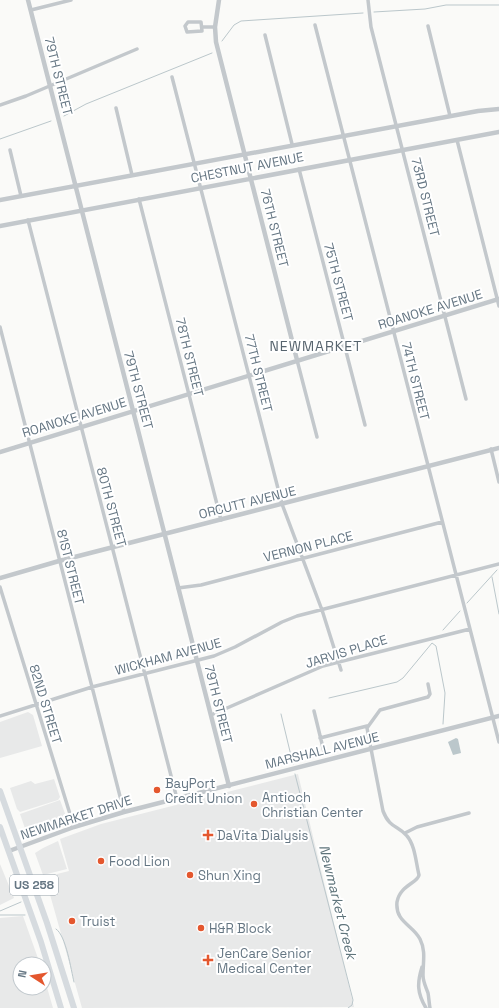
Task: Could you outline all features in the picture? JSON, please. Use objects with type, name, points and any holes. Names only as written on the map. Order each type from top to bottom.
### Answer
[{"type":"highway","name":"US 258","points":[[0,790],[47,923],[74,1008]]},
{"type":"highway","name":"US 258","points":[[0,827],[36,926],[61,1008]]},
{"type":"street","name":"79TH STREET","points":[[28,0],[229,786]]},
{"type":"street","points":[[31,10],[71,0]]},
{"type":"street","name":"76TH STREET","points":[[219,0],[215,27],[216,42],[317,437]]},
{"type":"street","name":"73RD STREET","points":[[368,0],[371,27],[466,399]]},
{"type":"street","points":[[188,22],[200,22],[203,27],[200,32],[190,33],[186,30],[186,24],[188,22]]},
{"type":"street","name":"74TH STREET","points":[[315,25],[499,742]]},
{"type":"street","points":[[428,26],[450,116]]},
{"type":"street","points":[[203,27],[215,27]]},
{"type":"street","points":[[265,34],[292,144]]},
{"type":"street","points":[[0,105],[137,48]]},
{"type":"street","name":"77TH STREET","points":[[172,77],[282,504],[322,610],[341,670]]},
{"type":"street","points":[[116,108],[132,175]]},
{"type":"street","name":"CHESTNUT AVENUE","points":[[0,200],[292,144],[450,116],[499,109]]},
{"type":"street","name":"CHESTNUT AVENUE","points":[[0,226],[299,168],[499,132]]},
{"type":"street","points":[[457,140],[499,306]]},
{"type":"street","points":[[10,150],[21,196]]},
{"type":"street","name":"75TH STREET","points":[[299,168],[365,425]]},
{"type":"street","name":"78TH STREET","points":[[139,199],[221,520]]},
{"type":"street","name":"80TH STREET","points":[[28,220],[177,799]]},
{"type":"street","name":"ROANOKE AVENUE","points":[[0,452],[133,410],[498,300]]},
{"type":"street","name":"81ST STREET","points":[[0,327],[124,812]]},
{"type":"street","name":"ORCUTT AVENUE","points":[[0,578],[112,547],[499,448]]},
{"type":"street","points":[[491,450],[499,482]]},
{"type":"street","name":"VERNON PLACE","points":[[178,588],[201,585],[442,522]]},
{"type":"street","name":"WICKHAM AVENUE","points":[[0,716],[35,703],[197,660],[235,648],[282,622],[322,610],[499,564]]},
{"type":"street","name":"82ND STREET","points":[[0,587],[74,827]]},
{"type":"street","name":"JARVIS PLACE","points":[[211,715],[324,666],[470,629]]},
{"type":"street","points":[[320,738],[367,726],[380,710],[428,697],[430,694],[428,684]]},
{"type":"street","points":[[314,711],[324,752]]},
{"type":"street","name":"MARSHALL AVENUE","points":[[150,806],[499,716]]},
{"type":"street","points":[[367,726],[386,817],[392,826],[405,833],[409,839],[419,877],[417,880],[406,886],[401,892],[398,901],[398,910],[402,921],[420,938],[424,958],[423,976],[430,1008]]},
{"type":"street","name":"NEWMARKET DRIVE","points":[[9,851],[74,827],[150,806]]},
{"type":"street","points":[[405,833],[416,827],[469,814]]},
{"type":"street","points":[[424,958],[418,986],[419,996],[426,1008]]},
{"type":"shaded area","points":[[28,712],[33,715],[42,746],[0,758],[0,722]]},
{"type":"shaded area","points":[[456,738],[458,739],[461,753],[453,755],[448,742]]},
{"type":"shaded area","points":[[298,774],[354,1007],[82,1008],[45,877],[69,871],[60,839],[101,824]]},
{"type":"shaded area","points":[[54,779],[60,797],[58,800],[20,812],[17,809],[10,788],[31,781],[35,784]]},
{"type":"shaded area","points":[[60,800],[67,819],[64,824],[31,835],[27,834],[20,814]]},
{"type":"shaded area","points":[[58,841],[67,869],[43,875],[35,853]]},
{"type":"shaded area","points":[[0,864],[14,898],[0,905]]},
{"type":"shaded area","points":[[23,916],[37,956],[12,956],[12,996],[50,996],[53,1008],[0,1008],[0,918]]},
{"type":"waterway","points":[[374,12],[425,9],[446,5],[499,5]]},
{"type":"waterway","points":[[222,41],[234,25],[241,21],[363,13]]},
{"type":"waterway","points":[[64,116],[86,104],[212,53]]},
{"type":"waterway","points":[[0,139],[51,121]]},
{"type":"waterway","name":"Newmarket Creek","points":[[467,603],[497,570]]},
{"type":"waterway","points":[[492,577],[499,614]]},
{"type":"waterway","name":"Newmarket Creek","points":[[443,630],[460,611]]},
{"type":"waterway","name":"Newmarket Creek","points":[[329,698],[397,682],[403,678],[432,643],[436,646],[445,693],[443,724]]},
{"type":"waterway","name":"Newmarket Creek","points":[[281,714],[293,764]]},
{"type":"waterway","name":"Newmarket Creek","points":[[295,774],[353,1000],[352,1005],[348,1008]]},
{"type":"waterway","points":[[0,911],[21,902]]},
{"type":"waterway","name":"Newmarket Creek","points":[[0,915],[25,915]]},
{"type":"waterway","name":"Newmarket Creek","points":[[56,929],[63,938],[74,982]]},
{"type":"place","name":"BayPort Credit Union","points":[[157,790]]},
{"type":"place","name":"Antioch Christian Center","points":[[254,804]]},
{"type":"place","name":"DaVita Dialysis","points":[[208,835]]},
{"type":"place","name":"Food Lion","points":[[101,861]]},
{"type":"place","name":"Shun Xing","points":[[190,875]]},
{"type":"place","name":"Truist","points":[[72,921]]},
{"type":"place","name":"H&R Block","points":[[201,928]]},
{"type":"place","name":"JenCare Senior Medical Center","points":[[208,960]]},
{"type":"district","name":"NEWMARKET","points":[[316,346]]}]
